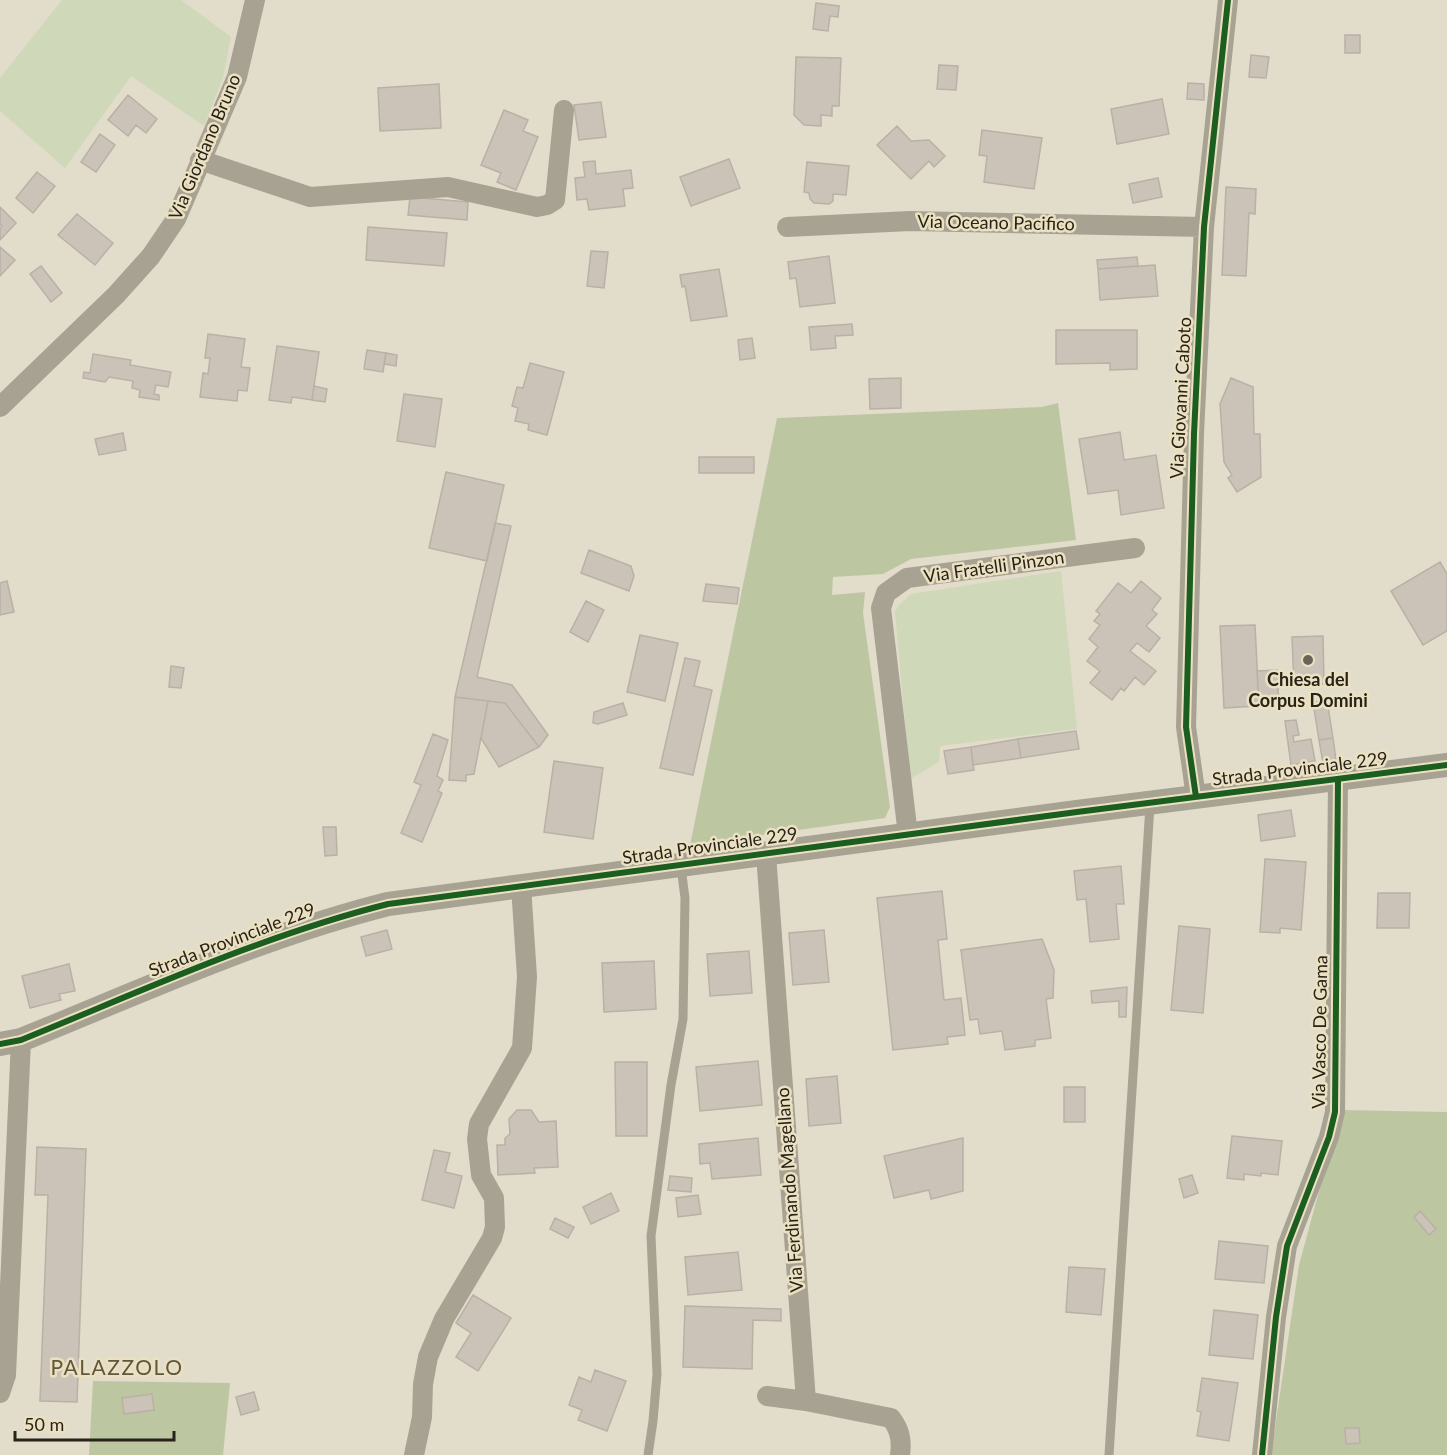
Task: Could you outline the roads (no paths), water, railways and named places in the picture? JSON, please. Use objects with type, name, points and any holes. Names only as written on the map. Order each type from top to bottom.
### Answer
[{"type":"street","name":"Via Giordano Bruno","points":[[0,407],[116,295],[150,256],[176,219],[237,77],[255,0]]},
{"type":"street","name":"Via Giovanni Caboto","points":[[1196,797],[1186,727],[1194,434],[1204,228],[1228,0]]},
{"type":"street","points":[[200,160],[310,196],[448,187],[537,207],[555,200],[564,110]]},
{"type":"street","name":"Via Oceano Pacifico","points":[[787,227],[910,221],[1204,228]]},
{"type":"street","name":"Via Fratelli Pinzon","points":[[908,835],[881,608],[886,592],[907,579],[1135,548]]},
{"type":"street","name":"Strada Provinciale 229","points":[[10,1042],[272,938],[333,918],[388,904],[1447,765]]},
{"type":"street","name":"Via Vasco De Gama","points":[[1262,1455],[1276,1317],[1287,1246],[1329,1137],[1335,1112],[1338,779]]},
{"type":"street","name":"Via Ferdinando Magellano","points":[[766,854],[806,1401]]},
{"type":"street","points":[[414,1455],[422,1417],[423,1384],[428,1358],[444,1319],[492,1238],[495,1227],[494,1198],[481,1175],[477,1139],[479,1124],[522,1048],[527,977],[521,886]]},
{"type":"street","points":[[0,1393],[6,1375],[10,1042]]},
{"type":"street","points":[[767,1396],[806,1401],[891,1418],[898,1428],[902,1443],[900,1455]]},
{"type":"lane","points":[[1109,1455],[1150,803]]},
{"type":"lane","points":[[648,1455],[657,1374],[651,1236],[671,1085],[684,1019],[685,898],[681,865]]},
{"type":"place","name":"Chiesa del Corpus Domini","points":[[1308,660]]},
{"type":"district","name":"PALAZZOLO","points":[[117,1368]]}]
